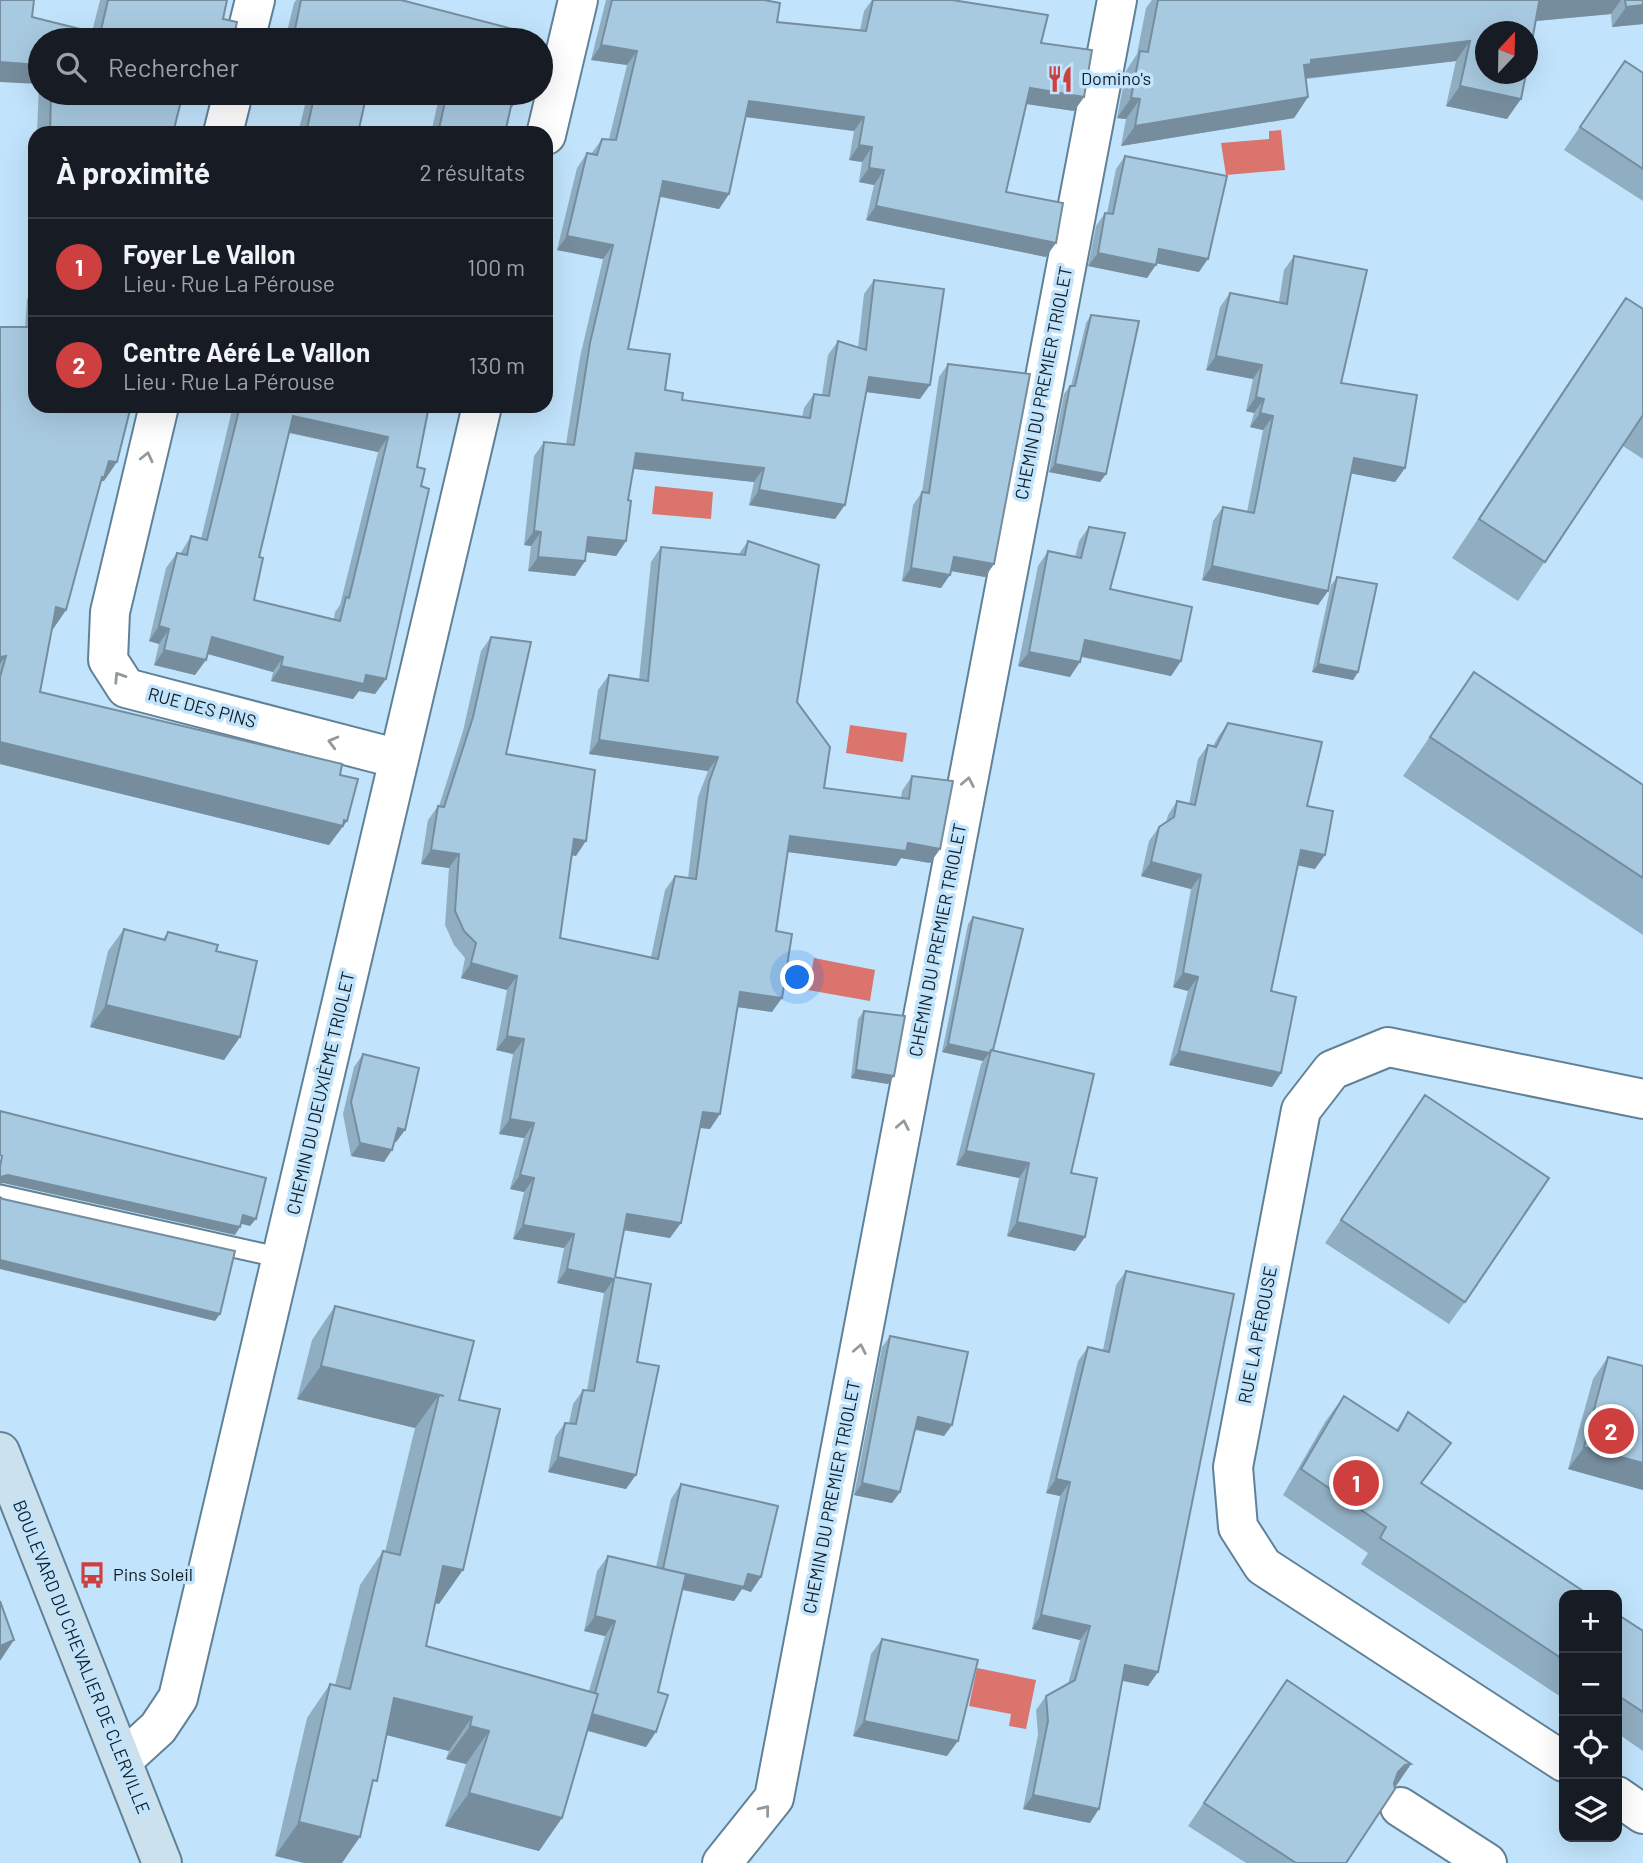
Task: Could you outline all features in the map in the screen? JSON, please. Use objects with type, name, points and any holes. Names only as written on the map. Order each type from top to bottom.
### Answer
[{"type":"street","points":[[248,28],[255,0]]},
{"type":"street","points":[[548,126],[578,0]]},
{"type":"street","name":"CHEMIN DU PREMIER TRIOLET","points":[[722,1863],[774,1798],[1117,0]]},
{"type":"street","points":[[225,126],[230,105]]},
{"type":"street","name":"RUE DES PINS","points":[[157,413],[110,611],[108,660],[126,688],[399,759]]},
{"type":"street","name":"CHEMIN DU DEUXIÈME TRIOLET","points":[[123,1760],[158,1728],[178,1698],[480,413]]},
{"type":"street","name":"RUE LA PÉROUSE","points":[[1559,1759],[1264,1566],[1238,1527],[1233,1467],[1301,1110],[1332,1070],[1388,1047],[1643,1100]]},
{"type":"street","name":"BOULEVARD DU CHEVALIER DE CLERVILLE","points":[[0,1452],[162,1863]]},
{"type":"street","points":[[1622,1799],[1643,1814]]},
{"type":"street","points":[[1400,1807],[1487,1863]]},
{"type":"lane","points":[[0,1195],[282,1258]]},
{"type":"shaded area","points":[[1281,130],[1285,170],[1226,175],[1221,143],[1269,139],[1269,131]]},
{"type":"shaded area","points":[[655,486],[713,492],[711,519],[652,514]]},
{"type":"shaded area","points":[[850,725],[907,733],[903,762],[846,753]]},
{"type":"shaded area","points":[[814,958],[875,970],[870,1001],[808,990]]},
{"type":"shaded area","points":[[977,1668],[1036,1680],[1026,1729],[1009,1726],[1011,1714],[969,1706]]},
{"type":"building","points":[[0,0],[34,0],[32,17],[76,28],[28,28],[28,64],[0,62]]},
{"type":"building","points":[[108,0],[227,0],[223,19],[237,22],[236,28],[101,28]]},
{"type":"building","points":[[301,0],[401,0],[509,28],[295,28]]},
{"type":"building","points":[[612,0],[764,0],[780,3],[777,22],[866,31],[873,0],[952,0],[1048,15],[1041,43],[1092,50],[1084,97],[1030,88],[1006,192],[1063,203],[1056,243],[876,206],[884,170],[869,168],[872,147],[859,145],[864,117],[749,101],[729,194],[663,181],[628,349],[670,354],[665,390],[683,393],[682,400],[810,418],[814,394],[829,396],[838,341],[866,350],[874,280],[944,289],[930,385],[869,377],[845,505],[759,490],[764,468],[636,453],[628,500],[631,501],[626,541],[588,537],[585,561],[538,557],[541,532],[534,531],[544,442],[574,445],[590,343],[613,245],[567,236],[587,153],[597,155],[602,139],[616,140],[637,51],[601,45]]},
{"type":"building","points":[[1158,0],[1559,0],[1539,2],[1536,21],[1475,21],[1475,84],[1524,84],[1521,99],[1460,86],[1470,41],[1311,60],[1311,64],[1304,65],[1308,97],[1135,126],[1140,99],[1131,98],[1140,51],[1148,52]]},
{"type":"building","points":[[1625,0],[1643,0],[1643,5],[1626,7]]},
{"type":"building","points":[[1625,61],[1643,73],[1643,169],[1580,127]]},
{"type":"building","points":[[51,105],[180,105],[175,126],[50,126]]},
{"type":"building","points":[[312,105],[364,105],[360,126],[308,126]]},
{"type":"building","points":[[444,105],[511,105],[507,126],[440,126]]},
{"type":"building","points":[[1125,156],[1227,176],[1208,259],[1159,249],[1156,265],[1098,253],[1105,213],[1113,214]]},
{"type":"building","points":[[1294,256],[1367,270],[1341,383],[1417,395],[1405,468],[1354,458],[1328,591],[1212,566],[1223,507],[1254,513],[1273,416],[1260,413],[1264,399],[1256,397],[1262,365],[1216,356],[1230,293],[1287,304]]},
{"type":"building","points":[[1626,298],[1643,309],[1643,415],[1545,562],[1479,519]]},
{"type":"building","points":[[1091,315],[1139,321],[1106,474],[1055,464],[1070,386],[1075,386]]},
{"type":"building","points":[[0,327],[28,327],[28,413],[129,413],[117,462],[109,461],[104,478],[102,477],[66,610],[56,607],[40,692],[342,764],[340,775],[358,779],[347,821],[344,820],[343,826],[0,742],[0,677],[6,656],[0,657]]},
{"type":"building","points":[[948,364],[1030,374],[994,564],[954,557],[950,575],[911,568],[922,492],[929,493]]},
{"type":"building","points":[[238,413],[428,413],[417,467],[425,469],[421,486],[429,489],[386,679],[366,675],[364,684],[281,666],[283,657],[212,637],[206,660],[164,650],[169,629],[159,626],[177,553],[187,555],[191,536],[207,540]],"holes":[[[293,416],[388,437],[349,598],[346,597],[340,621],[254,600],[263,558],[259,557]]]},
{"type":"building","points":[[1089,527],[1125,533],[1110,589],[1192,607],[1181,661],[1085,640],[1080,662],[1029,652],[1048,551],[1081,558]]},
{"type":"building","points":[[748,541],[819,565],[797,702],[830,747],[824,788],[909,799],[912,776],[953,781],[940,849],[908,843],[906,851],[790,836],[776,931],[792,934],[782,998],[740,992],[720,1114],[703,1112],[681,1223],[627,1214],[615,1277],[651,1284],[637,1362],[659,1366],[636,1475],[558,1457],[565,1423],[576,1424],[583,1390],[594,1391],[614,1279],[567,1269],[574,1234],[523,1225],[534,1178],[520,1175],[534,1123],[510,1119],[524,1039],[507,1036],[517,976],[471,963],[476,943],[464,931],[455,911],[459,854],[431,850],[438,806],[444,807],[473,717],[491,637],[531,642],[506,754],[595,770],[586,841],[574,839],[560,938],[658,959],[675,876],[696,879],[709,782],[718,757],[599,740],[609,675],[648,681],[661,547],[745,555]]},
{"type":"building","points":[[1337,577],[1377,584],[1358,672],[1318,664]]},
{"type":"building","points":[[1474,672],[1643,785],[1643,878],[1430,737]]},
{"type":"building","points":[[1228,723],[1322,742],[1307,806],[1333,811],[1325,855],[1301,850],[1271,991],[1296,997],[1281,1073],[1179,1051],[1198,977],[1183,973],[1201,875],[1151,862],[1159,827],[1174,817],[1177,801],[1195,805],[1208,745],[1216,747]]},
{"type":"building","points":[[973,917],[1023,929],[993,1050],[989,1053],[948,1044]]},
{"type":"building","points":[[124,929],[165,940],[168,932],[218,945],[216,951],[257,961],[240,1037],[106,1005]]},
{"type":"building","points":[[864,1011],[905,1016],[894,1076],[856,1070]]},
{"type":"building","points":[[991,1050],[1094,1074],[1071,1173],[1097,1178],[1085,1237],[1017,1222],[1029,1163],[966,1151]]},
{"type":"building","points":[[363,1054],[419,1068],[405,1130],[398,1128],[392,1150],[360,1143],[351,1102]]},
{"type":"building","points":[[1425,1095],[1549,1178],[1465,1302],[1341,1220]]},
{"type":"building","points":[[0,1111],[266,1178],[256,1219],[243,1215],[240,1227],[8,1175],[0,1177]]},
{"type":"building","points":[[0,1197],[235,1251],[220,1314],[0,1260]]},
{"type":"building","points":[[1126,1271],[1234,1294],[1158,1672],[1125,1665],[1099,1809],[1033,1795],[1048,1721],[1046,1696],[1075,1680],[1090,1626],[1041,1615],[1070,1482],[1056,1479],[1088,1347],[1109,1352]]},
{"type":"building","points":[[335,1306],[474,1341],[459,1400],[500,1409],[463,1570],[443,1566],[426,1646],[598,1694],[562,1818],[469,1793],[489,1731],[470,1726],[472,1717],[394,1698],[377,1781],[373,1780],[360,1837],[299,1822],[330,1684],[350,1689],[383,1551],[400,1555],[439,1395],[444,1396],[321,1366]]},
{"type":"building","points":[[890,1336],[968,1352],[952,1425],[918,1417],[900,1492],[862,1483]]},
{"type":"building","points":[[1608,1357],[1643,1366],[1643,1463],[1584,1447]]},
{"type":"building","points":[[1344,1396],[1398,1431],[1408,1412],[1451,1443],[1421,1483],[1582,1590],[1559,1590],[1559,1657],[1380,1538],[1386,1527],[1301,1469]]},
{"type":"building","points":[[681,1484],[778,1506],[761,1577],[748,1574],[744,1587],[663,1569]]},
{"type":"building","points":[[608,1556],[686,1574],[658,1692],[668,1695],[656,1732],[592,1714],[598,1694],[595,1693],[615,1621],[595,1616]]},
{"type":"building","points":[[0,1601],[14,1640],[0,1646]]},
{"type":"building","points":[[1622,1617],[1643,1631],[1643,1712],[1622,1698]]},
{"type":"building","points":[[882,1639],[978,1660],[958,1741],[864,1721]]},
{"type":"building","points":[[1287,1680],[1411,1764],[1405,1765],[1398,1772],[1395,1789],[1346,1863],[1296,1863],[1204,1803]]},
{"type":"place","name":"Domino's","points":[[1060,79]]},
{"type":"place","name":"Centre Aéré Le Vallon","points":[[1611,1431]]},
{"type":"place","name":"Foyer Le Vallon","points":[[1356,1483]]},
{"type":"place","name":"Pins Soleil","points":[[92,1575]]}]
